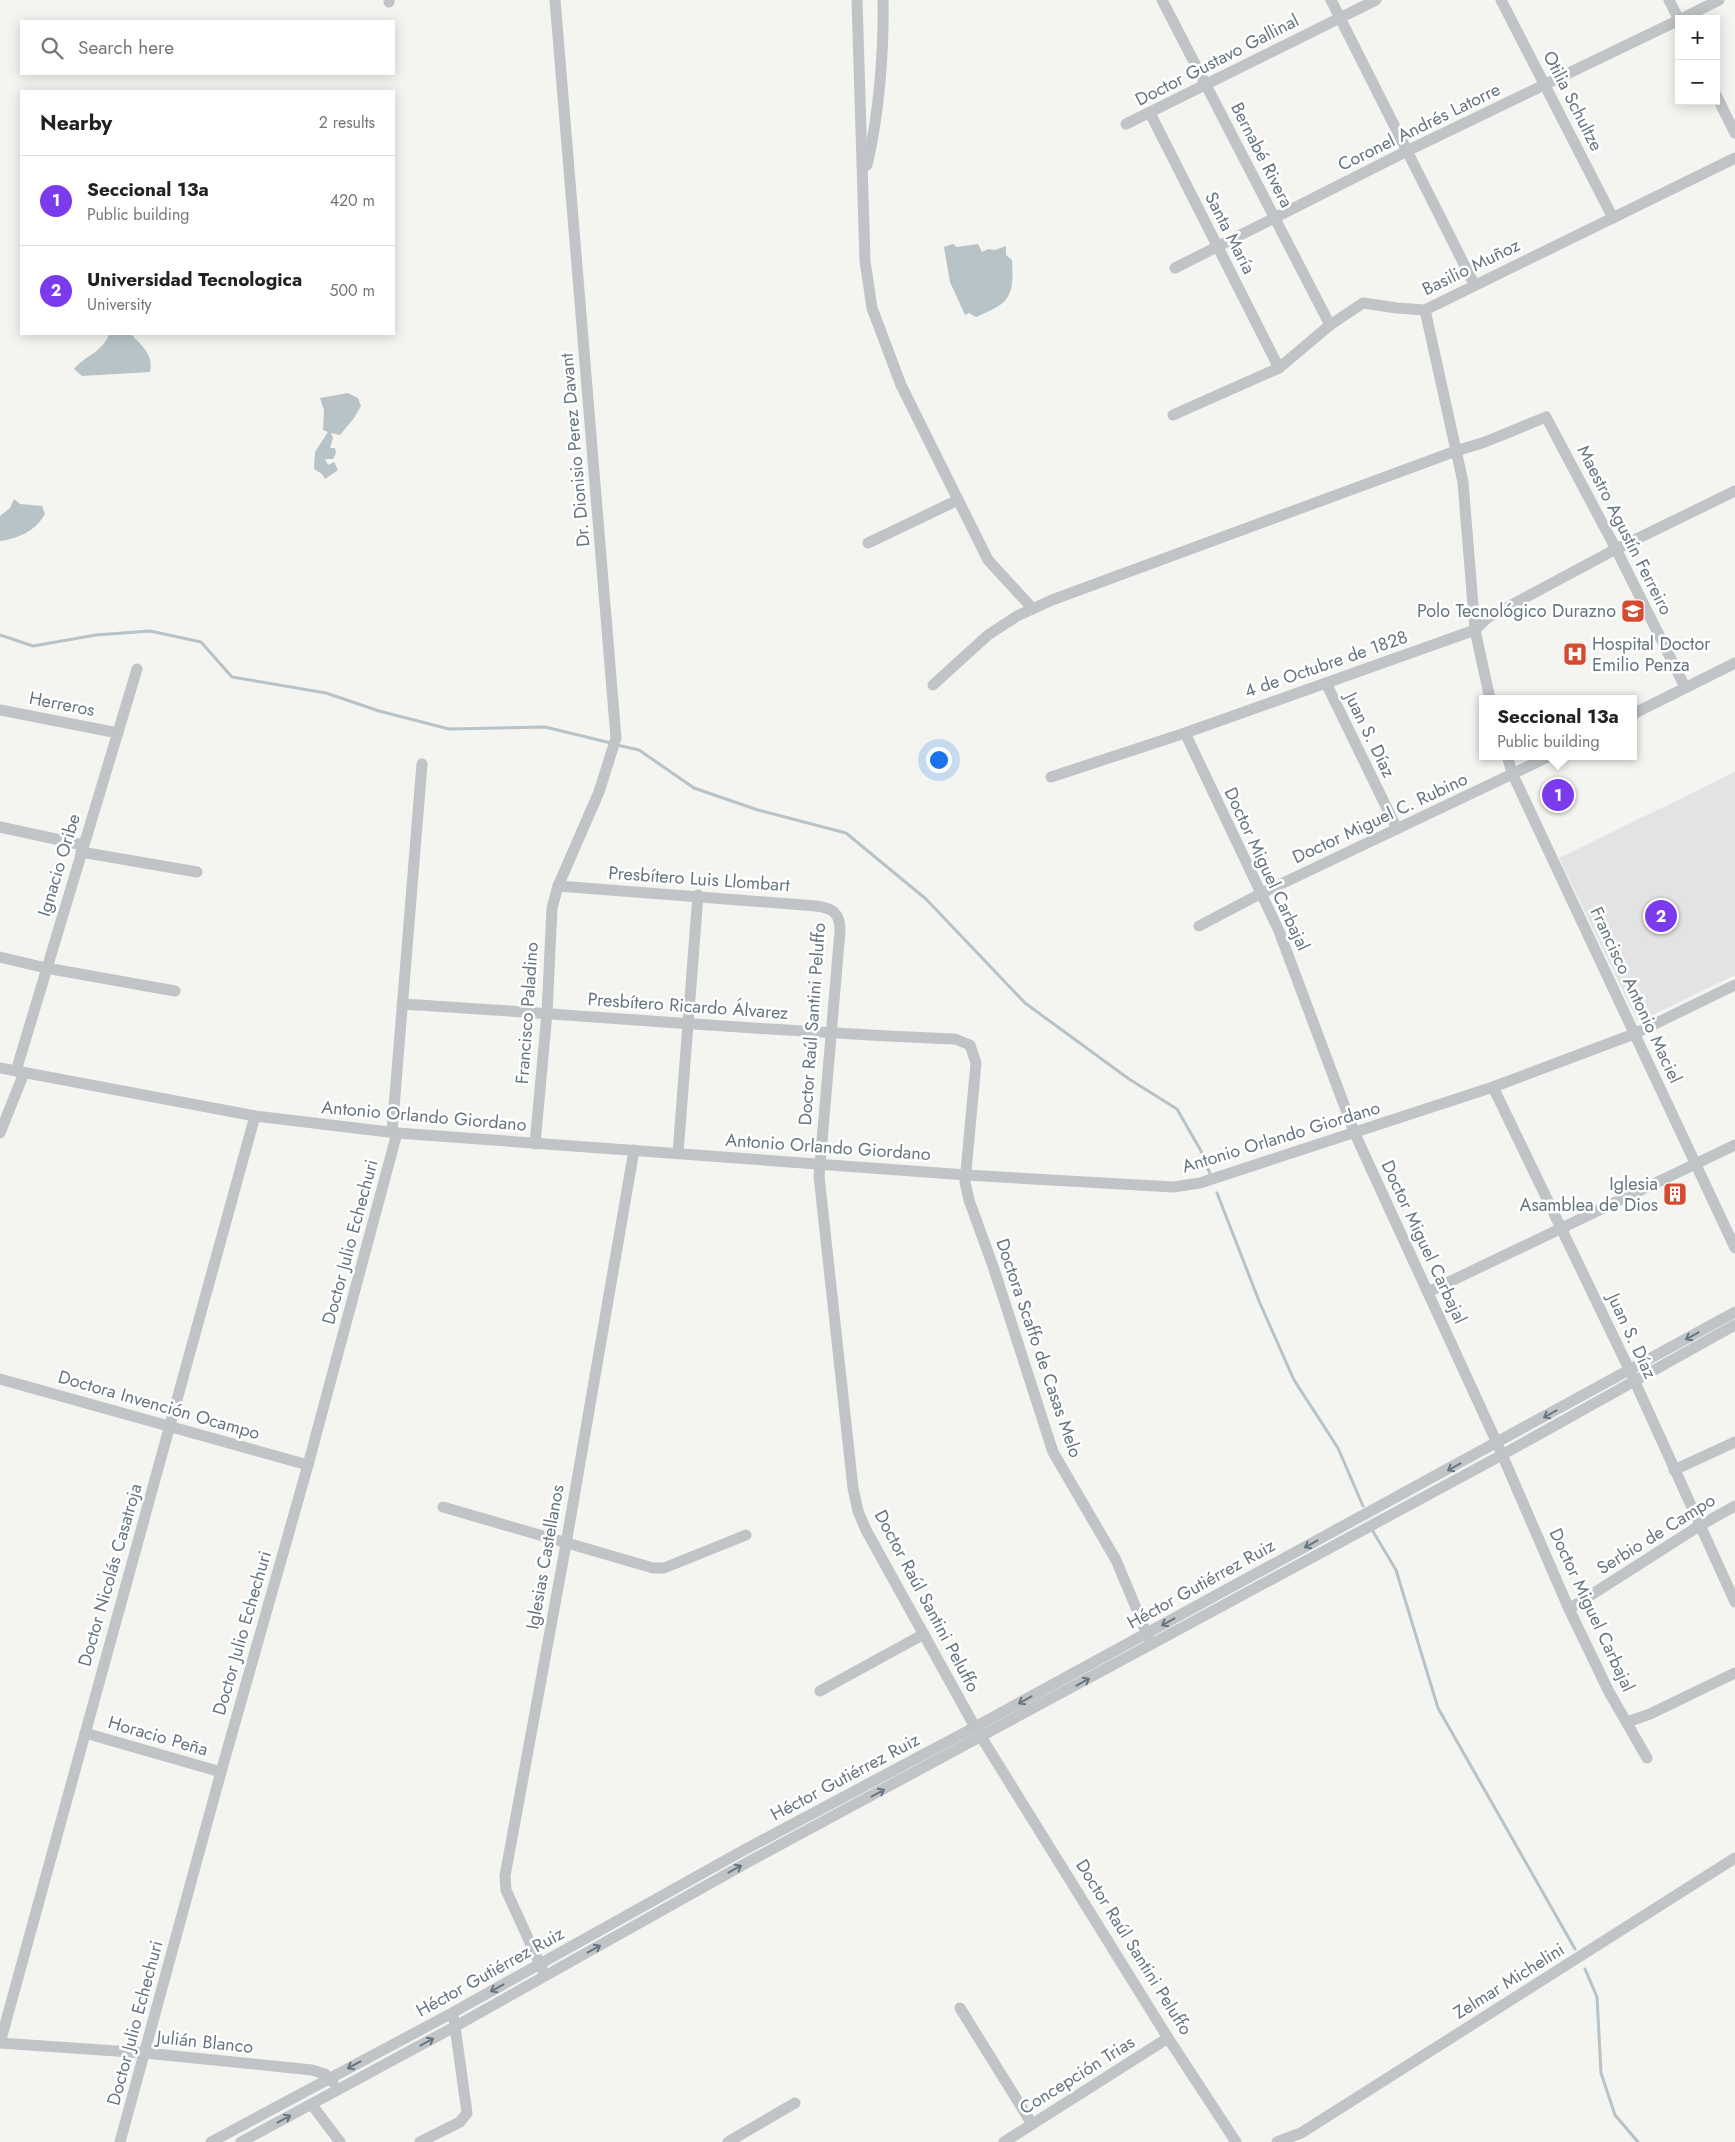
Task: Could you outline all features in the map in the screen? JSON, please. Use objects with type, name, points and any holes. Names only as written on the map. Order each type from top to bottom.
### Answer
[{"type":"street","name":"Dr. Dionisio Perez Davant","points":[[555,0],[616,738],[600,792],[558,886]]},
{"type":"street","points":[[857,0],[865,261],[872,308],[901,385],[988,560],[1033,609]]},
{"type":"street","points":[[864,180],[875,124],[884,21],[883,0]]},
{"type":"street","name":"Bernabé Rivera","points":[[1162,0],[1330,325]]},
{"type":"street","points":[[1331,0],[1474,284]]},
{"type":"street","name":"Doctor Gustavo Gallinal","points":[[1126,124],[1376,0]]},
{"type":"street","name":"Otilia Schultze","points":[[1501,0],[1613,218]]},
{"type":"street","points":[[1669,0],[1676,15]]},
{"type":"street","name":"Coronel Andrés Latorre","points":[[1689,15],[1719,0]]},
{"type":"street","name":"Coronel Andrés Latorre","points":[[1175,268],[1407,151],[1675,22]]},
{"type":"street","points":[[1720,103],[1735,133]]},
{"type":"street","name":"Santa María","points":[[1150,113],[1279,368]]},
{"type":"street","name":"Basilio Muñoz","points":[[1173,414],[1279,368],[1330,325],[1363,303],[1425,310],[1474,284],[1735,158]]},
{"type":"street","points":[[1425,310],[1463,482],[1475,630],[1489,695]]},
{"type":"street","name":"Maestro Agustín Ferreiro","points":[[1456,451],[1485,442],[1546,416],[1616,549],[1685,687]]},
{"type":"street","points":[[934,685],[988,635],[1033,609],[1456,451]]},
{"type":"street","name":"4 de Octubre de 1828","points":[[1051,777],[1185,733],[1475,630],[1487,618],[1616,549],[1735,490]]},
{"type":"street","points":[[868,543],[958,500]]},
{"type":"street","points":[[1637,712],[1735,663]]},
{"type":"street","name":"Ignacio Oribe","points":[[0,1133],[20,1072],[46,968],[137,669]]},
{"type":"street","name":"Juan S. Díaz","points":[[1326,683],[1397,829]]},
{"type":"street","name":"Herreros","points":[[0,710],[118,733]]},
{"type":"street","name":"Doctor Miguel Carbajal","points":[[1185,733],[1260,894],[1279,930],[1355,1134],[1497,1443],[1569,1609],[1609,1692],[1647,1758]]},
{"type":"street","name":"Francisco Antonio Maciel","points":[[1508,760],[1513,775],[1735,1248]]},
{"type":"street","name":"Doctor Miguel C. Rubino","points":[[1199,926],[1260,894],[1542,760]]},
{"type":"street","name":"Doctor Julio Echechuri","points":[[120,2142],[221,1772],[308,1465],[395,1132],[402,1004],[422,764]]},
{"type":"street","points":[[0,827],[82,848],[197,872]]},
{"type":"street","name":"Presbítero Luis Llombart","points":[[558,886],[698,895],[816,906],[825,907],[835,912]]},
{"type":"street","name":"Francisco Paladino","points":[[535,1144],[547,1013],[552,908],[558,886]]},
{"type":"street","points":[[678,1154],[698,895]]},
{"type":"street","name":"Doctor Raúl Santini Peluffo","points":[[835,912],[840,924],[840,932],[820,1164],[820,1188],[855,1499],[866,1530],[975,1727],[1168,2038],[1236,2142]]},
{"type":"street","points":[[0,957],[46,968],[174,991]]},
{"type":"street","name":"Antonio Orlando Giordano","points":[[0,1068],[255,1116],[395,1132],[966,1175],[1154,1187],[1186,1186],[1355,1134],[1493,1087],[1634,1034],[1735,985]]},
{"type":"street","name":"Presbítero Ricardo Álvarez","points":[[402,1004],[831,1034],[955,1039],[970,1045]]},
{"type":"street","name":"Doctora Scaffo de Casas Melo","points":[[970,1045],[976,1063],[966,1175],[966,1190],[969,1200],[994,1269],[1053,1452],[1116,1560],[1146,1634],[1153,1644]]},
{"type":"street","name":"Juan S. Díaz","points":[[1493,1087],[1630,1371],[1735,1602]]},
{"type":"street","name":"Doctor Nicolás Casatroja","points":[[0,2043],[255,1116]]},
{"type":"street","points":[[1428,1292],[1735,1145]]},
{"type":"street","name":"Iglesias Castellanos","points":[[546,1976],[506,1890],[505,1876],[566,1544],[634,1150]]},
{"type":"street","name":"Héctor Gutiérrez Ruiz","points":[[210,2142],[452,2013],[744,1850],[975,1727],[1735,1312]]},
{"type":"street","name":"Héctor Gutiérrez Ruiz","points":[[241,2142],[456,2026],[750,1861],[1500,1456],[1735,1325]]},
{"type":"street","name":"Doctora Invención Ocampo","points":[[0,1379],[308,1465]]},
{"type":"street","points":[[1674,1470],[1735,1442]]},
{"type":"street","name":"Serbio de Campo","points":[[1569,1609],[1699,1526],[1735,1506]]},
{"type":"street","points":[[443,1507],[653,1568],[664,1568],[746,1535]]},
{"type":"street","points":[[820,1691],[924,1634]]},
{"type":"street","points":[[1627,1722],[1650,1714],[1735,1672]]},
{"type":"street","name":"Horacio Peña","points":[[85,1733],[221,1772]]},
{"type":"street","name":"Zelmar Michelini","points":[[1292,2142],[1302,2133],[1735,1858]]},
{"type":"street","points":[[960,2008],[1032,2124]]},
{"type":"street","points":[[420,2142],[460,2122],[467,2114],[456,2026],[452,2013]]},
{"type":"street","name":"Concepción Trias","points":[[1004,2142],[1168,2038]]},
{"type":"street","name":"Julián Blanco","points":[[0,2043],[145,2053],[312,2070],[325,2074],[330,2078]]},
{"type":"street","points":[[330,2078],[339,2090]]},
{"type":"street","points":[[728,2142],[795,2103]]},
{"type":"street","points":[[312,2105],[340,2142]]},
{"type":"street","name":"Zelmar Michelini","points":[[1277,2142],[1302,2133]]},
{"type":"shaded area","points":[[953,244],[957,247],[978,244],[982,252],[1006,246],[1006,255],[1012,260],[1011,290],[1008,297],[997,307],[976,317],[969,313],[965,315],[950,282],[944,247]]},
{"type":"shaded area","points":[[109,335],[132,335],[149,356],[150,372],[82,376],[74,369],[107,340]]},
{"type":"shaded area","points":[[348,393],[358,398],[361,406],[340,435],[331,433],[333,438],[330,448],[335,448],[336,453],[333,459],[325,459],[328,465],[334,462],[338,470],[325,479],[322,474],[314,469],[315,452],[328,432],[323,430],[324,410],[320,398]]},
{"type":"shaded area","points":[[14,499],[20,504],[42,506],[45,514],[37,525],[26,533],[0,541],[0,516],[10,508]]},
{"type":"shaded area","points":[[1735,772],[1735,975],[1638,1022],[1559,858]]},
{"type":"waterway","points":[[0,635],[33,646],[96,635],[150,631],[201,642],[232,677],[326,693],[379,711],[449,729],[545,727],[611,743]]},
{"type":"waterway","points":[[617,745],[639,750],[694,788],[758,810],[846,833],[926,899],[1025,1003],[1129,1079],[1177,1109],[1201,1151],[1210,1174]]},
{"type":"waterway","points":[[1217,1193],[1259,1301],[1294,1380],[1338,1448],[1363,1506]]},
{"type":"waterway","points":[[1371,1528],[1396,1570],[1438,1708],[1575,1949]]},
{"type":"waterway","points":[[1585,1969],[1597,1997],[1601,2073],[1615,2115],[1638,2142]]},
{"type":"place","name":"Polo Tecnológico Durazno","points":[[1633,611]]},
{"type":"place","name":"Hospital Doctor Emilio Penza","points":[[1575,654]]},
{"type":"place","name":"Seccional 13a","points":[[1558,795]]},
{"type":"place","name":"Universidad Tecnologica","points":[[1661,916]]},
{"type":"place","name":"Iglesia Asamblea de Dios","points":[[1675,1194]]}]
